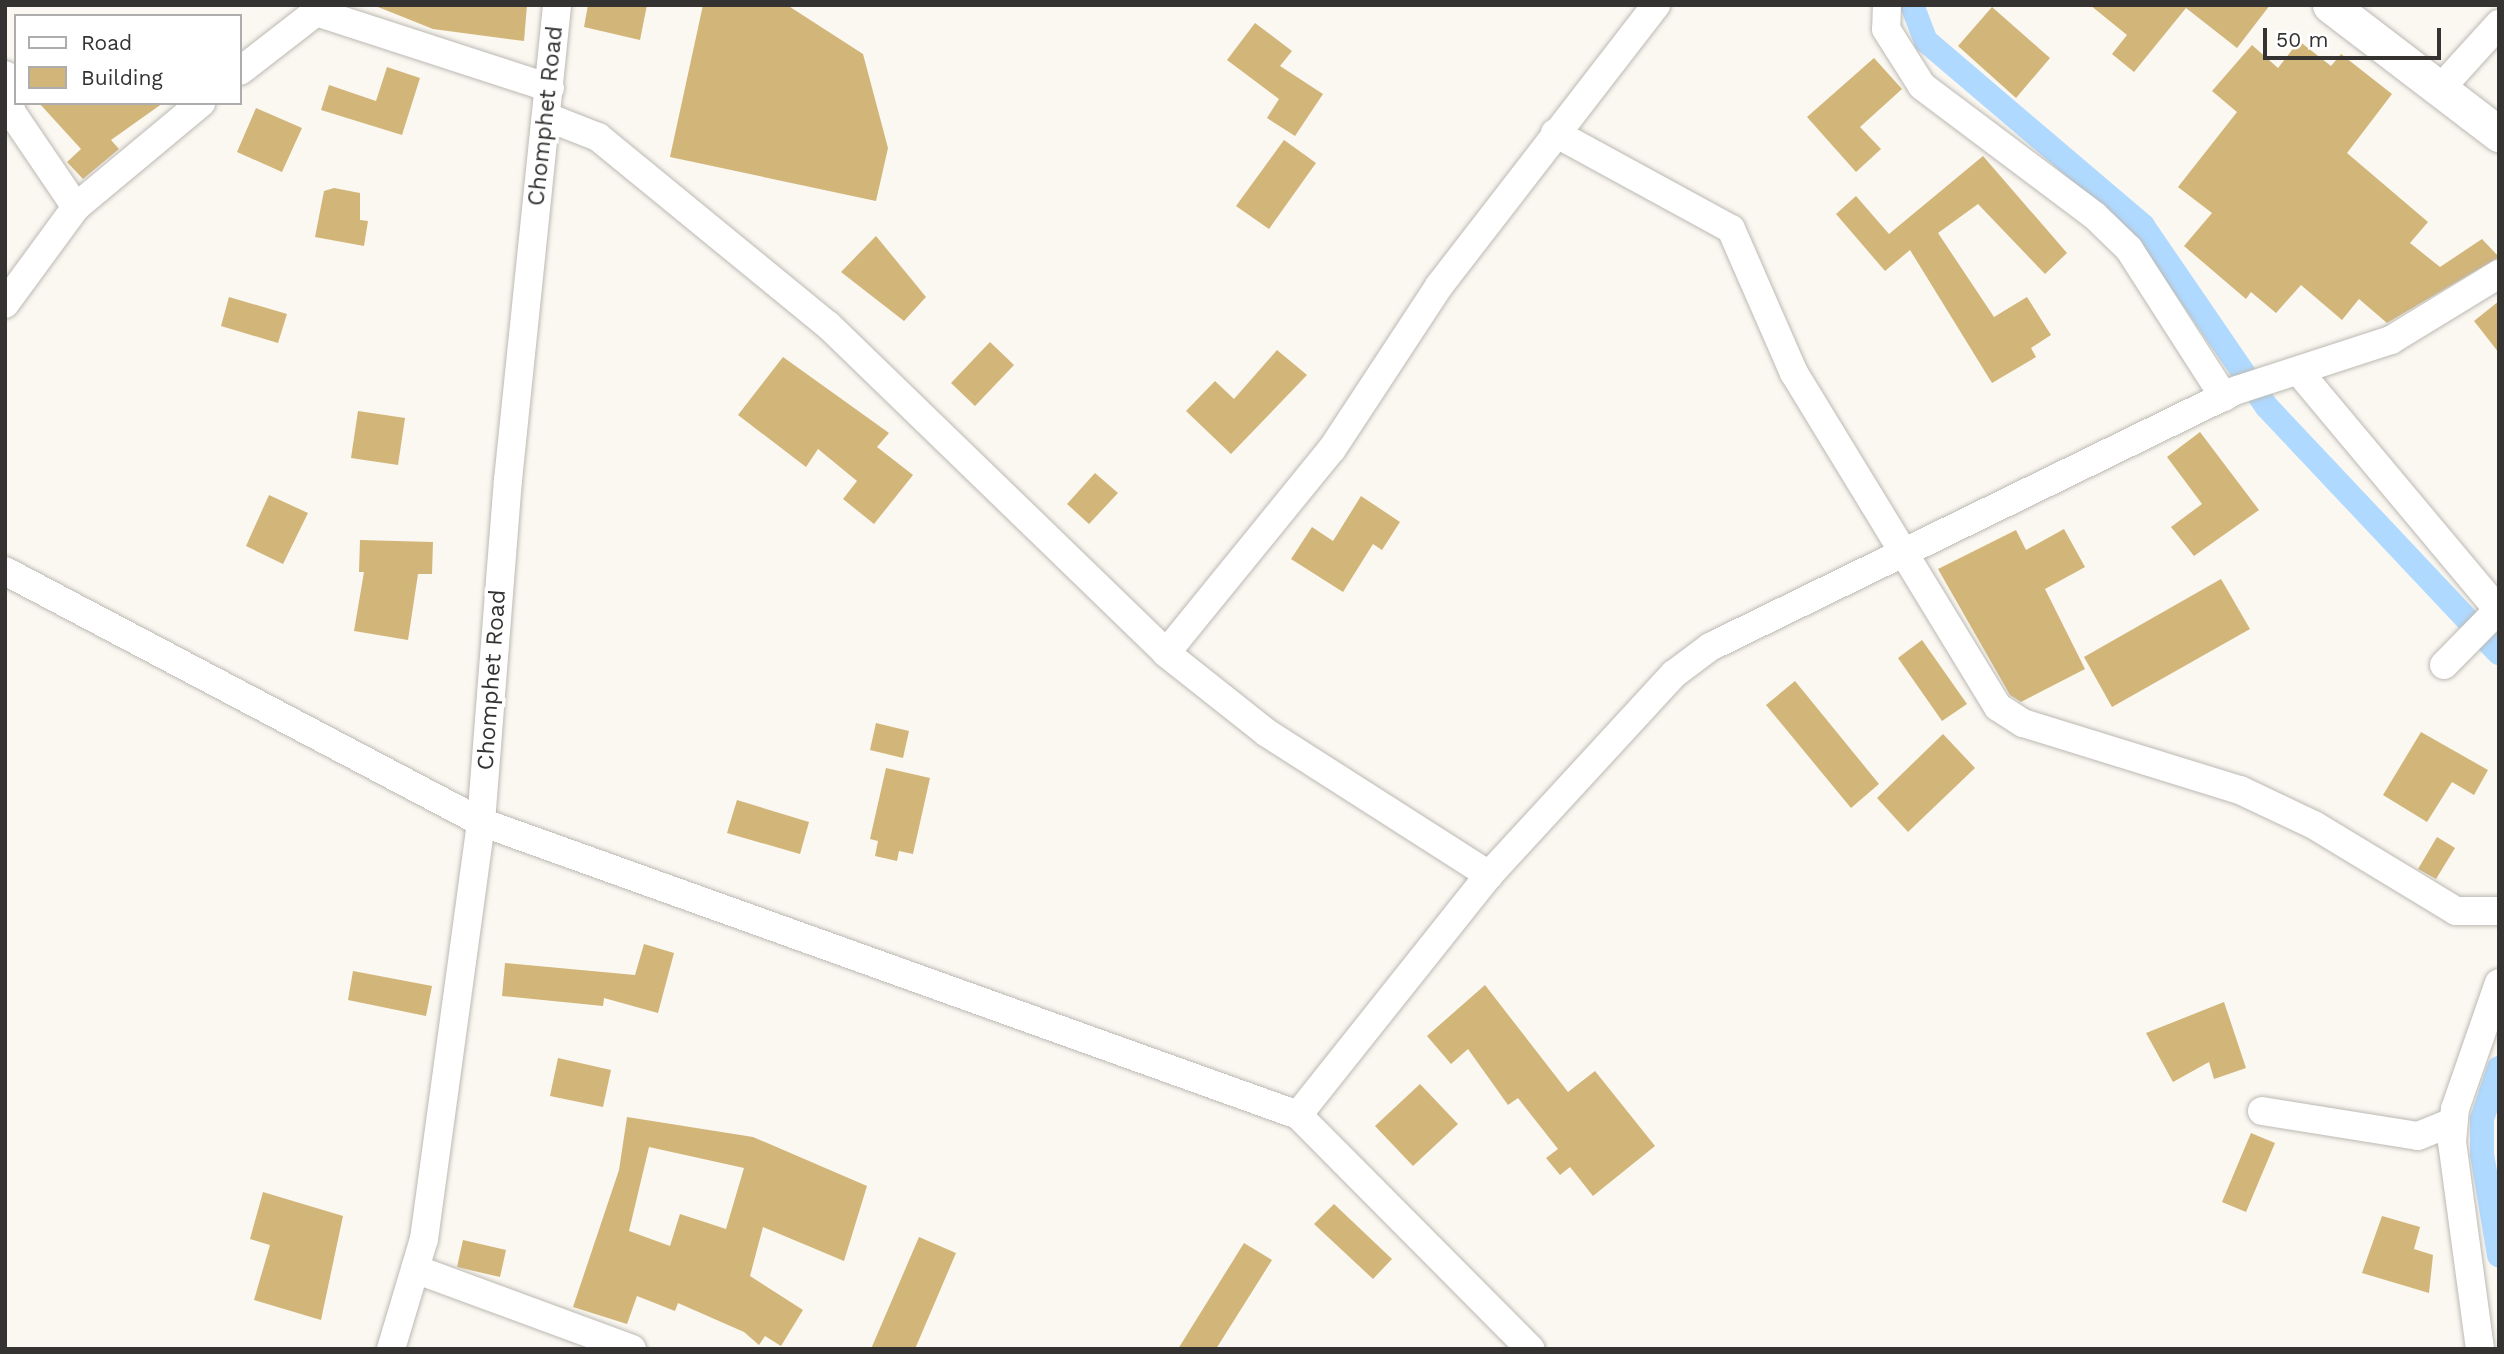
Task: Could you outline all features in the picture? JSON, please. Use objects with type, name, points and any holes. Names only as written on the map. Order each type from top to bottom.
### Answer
[{"type":"street","name":"Chomphet Road","points":[[391,1349],[415,1269],[481,822],[508,480],[557,5]]},
{"type":"street","points":[[1166,653],[1332,449],[1439,286],[1656,5]]},
{"type":"street","points":[[1887,5],[1886,29],[1922,86],[2095,216],[2129,249],[2230,394]]},
{"type":"street","points":[[2330,5],[2499,134]]},
{"type":"street","points":[[242,69],[316,12],[550,88]]},
{"type":"street","points":[[2440,89],[2499,24]]},
{"type":"street","points":[[5,75],[12,113],[76,207]]},
{"type":"street","points":[[5,304],[76,207],[199,105]]},
{"type":"street","points":[[547,117],[598,137],[828,326],[1166,653],[1267,733],[1489,875]]},
{"type":"street","points":[[1555,133],[1731,229],[1794,373],[1899,554],[1976,680],[1998,707],[2023,723],[2240,790],[2314,825],[2456,911],[2499,911]]},
{"type":"street","points":[[1298,1115],[1489,875],[1674,674],[1765,615],[1899,554],[2230,394],[2272,379],[2300,373],[2391,340],[2499,274]]},
{"type":"street","points":[[2300,373],[2498,611],[2444,665]]},
{"type":"street","points":[[5,571],[481,822],[1298,1115],[1530,1349]]},
{"type":"street","points":[[2480,1349],[2454,1122],[2499,983]]},
{"type":"street","points":[[2262,1111],[2418,1136],[2454,1122]]},
{"type":"street","points":[[415,1269],[632,1349]]},
{"type":"building","points":[[373,5],[527,5],[524,41],[433,29]]},
{"type":"building","points":[[588,5],[647,5],[640,40],[584,27]]},
{"type":"building","points":[[703,5],[787,5],[863,54],[888,148],[876,201],[670,157]]},
{"type":"building","points":[[2090,5],[2270,5],[2237,48],[2186,8],[2134,72],[2112,54],[2127,35]]},
{"type":"building","points":[[1992,7],[2050,58],[2016,98],[1958,46]]},
{"type":"building","points":[[1255,23],[1292,51],[1280,66],[1323,94],[1295,136],[1267,118],[1279,99],[1227,60]]},
{"type":"building","points":[[2299,41],[2331,66],[2341,54],[2392,94],[2347,153],[2428,222],[2410,243],[2440,267],[2482,239],[2499,257],[2387,323],[2359,299],[2342,320],[2301,285],[2276,313],[2251,292],[2246,299],[2184,246],[2212,213],[2178,187],[2237,112],[2212,91],[2252,45],[2278,68]]},
{"type":"building","points":[[1874,58],[1902,89],[1860,127],[1881,149],[1856,172],[1807,117]]},
{"type":"building","points":[[387,67],[420,78],[402,135],[321,110],[329,85],[376,101]]},
{"type":"building","points":[[41,105],[160,105],[111,140],[119,149],[83,179],[67,162],[81,149]]},
{"type":"building","points":[[256,108],[302,128],[282,172],[237,152]]},
{"type":"building","points":[[1284,140],[1316,163],[1269,229],[1236,206]]},
{"type":"building","points":[[1983,156],[2067,253],[2045,274],[1978,204],[1938,233],[1994,317],[2027,297],[2051,335],[2031,348],[2036,357],[1992,383],[1910,250],[1885,271],[1836,214],[1856,196],[1889,234]]},
{"type":"building","points":[[334,188],[360,193],[360,220],[368,221],[364,246],[315,237],[324,191]]},
{"type":"building","points":[[876,236],[926,297],[904,321],[841,272]]},
{"type":"building","points":[[229,297],[287,314],[278,343],[221,326]]},
{"type":"building","points":[[2499,301],[2499,353],[2474,321]]},
{"type":"building","points":[[990,342],[1014,365],[975,406],[951,383]]},
{"type":"building","points":[[1277,350],[1307,375],[1231,454],[1186,411],[1215,381],[1234,399]]},
{"type":"building","points":[[783,357],[889,433],[877,447],[913,475],[874,524],[843,499],[857,481],[818,449],[806,467],[738,415]]},
{"type":"building","points":[[358,411],[405,418],[398,465],[351,458]]},
{"type":"building","points":[[2200,432],[2259,510],[2194,556],[2171,527],[2202,504],[2167,457]]},
{"type":"building","points":[[1095,473],[1118,493],[1089,524],[1067,504]]},
{"type":"building","points":[[269,495],[308,513],[283,564],[246,546]]},
{"type":"building","points":[[1361,496],[1400,522],[1382,550],[1373,544],[1343,592],[1291,559],[1312,527],[1333,541]]},
{"type":"building","points":[[2064,529],[2085,567],[2045,589],[2085,669],[2021,702],[2010,695],[1938,569],[2016,530],[2026,550]]},
{"type":"building","points":[[360,540],[433,542],[432,574],[418,574],[408,640],[354,631],[364,572],[359,572]]},
{"type":"building","points":[[2221,579],[2250,629],[2112,707],[2084,657]]},
{"type":"building","points":[[1922,640],[1967,704],[1942,721],[1898,658]]},
{"type":"building","points":[[1795,681],[1879,784],[1851,808],[1766,705]]},
{"type":"building","points":[[876,723],[909,731],[903,758],[870,750]]},
{"type":"building","points":[[2421,732],[2488,770],[2474,795],[2452,782],[2427,822],[2383,795]]},
{"type":"building","points":[[1943,734],[1975,768],[1908,832],[1877,798]]},
{"type":"building","points":[[886,768],[930,778],[913,854],[899,851],[897,861],[875,856],[878,841],[870,839]]},
{"type":"building","points":[[737,800],[809,822],[800,854],[727,833]]},
{"type":"building","points":[[2437,837],[2455,848],[2436,879],[2418,869]]},
{"type":"building","points":[[644,944],[674,953],[658,1013],[604,998],[603,1006],[502,996],[505,963],[635,975]]},
{"type":"building","points":[[353,971],[432,986],[426,1016],[348,1000]]},
{"type":"building","points":[[1485,985],[1568,1092],[1595,1071],[1655,1146],[1593,1196],[1570,1167],[1560,1175],[1546,1158],[1558,1149],[1518,1098],[1508,1105],[1468,1049],[1451,1064],[1427,1036]]},
{"type":"building","points":[[2224,1002],[2246,1068],[2214,1079],[2209,1062],[2173,1082],[2146,1033]]},
{"type":"building","points":[[558,1058],[611,1070],[603,1107],[550,1096]]},
{"type":"building","points":[[1420,1084],[1458,1124],[1413,1166],[1375,1126]]},
{"type":"building","points":[[627,1117],[753,1137],[867,1186],[844,1261],[763,1227],[750,1276],[803,1310],[781,1346],[765,1336],[759,1345],[744,1332],[678,1303],[675,1311],[637,1296],[627,1324],[573,1307],[619,1170]],"holes":[[[649,1147],[744,1168],[726,1229],[680,1214],[670,1246],[629,1231]]]},
{"type":"building","points":[[2251,1133],[2275,1143],[2246,1212],[2222,1202]]},
{"type":"building","points":[[263,1192],[343,1216],[321,1320],[254,1300],[270,1245],[250,1239]]},
{"type":"building","points":[[1334,1204],[1392,1259],[1373,1279],[1314,1224]]},
{"type":"building","points":[[2382,1216],[2420,1227],[2414,1249],[2433,1255],[2429,1293],[2362,1273]]},
{"type":"building","points":[[919,1237],[956,1253],[915,1349],[871,1349]]},
{"type":"building","points":[[463,1240],[506,1250],[500,1277],[457,1267]]},
{"type":"building","points":[[1244,1243],[1272,1260],[1216,1349],[1178,1349]]},
{"type":"waterway","points":[[1912,5],[1926,41],[2143,226],[2267,407],[2499,653]]},
{"type":"waterway","points":[[2499,1068],[2482,1119],[2482,1154],[2499,1256]]}]
